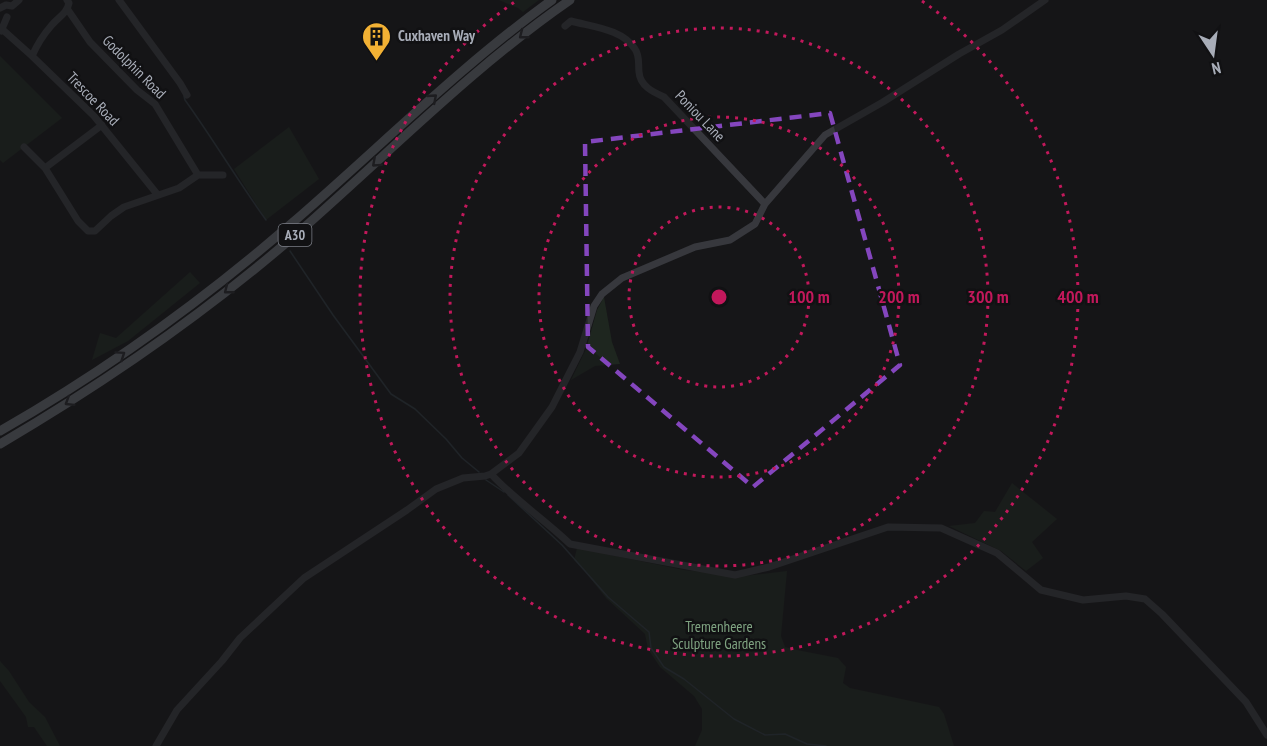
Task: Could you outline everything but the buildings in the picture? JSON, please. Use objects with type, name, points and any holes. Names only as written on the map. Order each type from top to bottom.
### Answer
[{"type":"highway","name":"A30","points":[[0,431],[98,371],[212,290],[299,217],[472,63],[552,0]]},
{"type":"highway","name":"A30","points":[[0,444],[108,378],[220,297],[300,231],[494,58],[570,0]]},
{"type":"street","points":[[12,6],[19,0]]},
{"type":"street","points":[[32,56],[52,25],[68,10],[67,0]]},
{"type":"street","points":[[119,0],[187,95]]},
{"type":"street","points":[[156,746],[177,710],[240,638],[304,578],[436,489],[463,478],[491,474],[519,453],[552,407],[580,352],[594,306],[602,294],[622,278],[695,247],[730,240],[755,224],[765,204],[825,135],[1002,30],[1045,0]]},
{"type":"street","points":[[7,17],[2,13],[2,8],[6,5],[12,6]]},
{"type":"street","points":[[1,31],[7,17],[14,14],[12,6]]},
{"type":"street","name":"Godolphin Road","points":[[68,10],[90,42],[137,90],[155,104],[198,175]]},
{"type":"street","name":"Poniou Lane","points":[[565,26],[571,21],[617,33],[630,43],[639,58],[639,75],[648,89],[664,98],[765,204]]},
{"type":"street","name":"Trescoe Road","points":[[1,31],[32,56],[102,125],[157,194]]},
{"type":"street","points":[[45,168],[102,125]]},
{"type":"street","points":[[24,147],[45,168],[78,221],[88,231],[95,231],[124,207],[179,188],[198,175],[223,175]]},
{"type":"street","points":[[491,474],[570,544],[735,575],[769,567],[888,527],[941,528],[997,554],[1041,590],[1083,600],[1126,596],[1145,600],[1162,614],[1246,702],[1267,735]]},
{"type":"highlighted area","points":[[830,113],[900,365],[753,487],[588,347],[585,142]]},
{"type":"green space","points":[[499,0],[539,0],[523,12]]},
{"type":"green space","points":[[0,56],[62,118],[3,163],[0,160]]},
{"type":"green space","points":[[289,127],[319,179],[266,220],[234,169]]},
{"type":"green space","points":[[190,272],[200,283],[128,341],[92,360],[100,333],[116,338]]},
{"type":"green space","points":[[604,297],[612,342],[620,364],[595,366],[571,380],[586,349],[597,310]]},
{"type":"green space","points":[[1012,483],[1057,519],[1032,542],[1043,558],[1026,571],[1001,551],[949,526],[975,523],[984,511],[995,512]]},
{"type":"green space","name":"Tremenheere Sculpture Gardens","points":[[577,548],[684,570],[744,576],[787,571],[781,636],[785,647],[838,658],[846,667],[843,683],[850,688],[939,707],[944,714],[954,746],[695,746],[702,730],[702,709],[694,696],[660,667],[648,649],[645,634],[606,598],[574,560]]},
{"type":"green space","points":[[0,661],[29,702],[45,717],[60,746],[47,746],[34,727],[28,727],[26,717],[0,681]]},
{"type":"waterway","points":[[184,96],[266,220]]},
{"type":"waterway","points":[[290,251],[391,394],[415,409],[462,458],[479,472]]},
{"type":"waterway","points":[[486,480],[504,492]]},
{"type":"waterway","points":[[508,495],[562,545],[608,597],[649,632],[651,648],[664,667],[684,679],[734,719],[765,735],[785,734],[807,744],[826,746]]},
{"type":"place","name":"Cuxhaven Way","points":[[377,62]]}]
